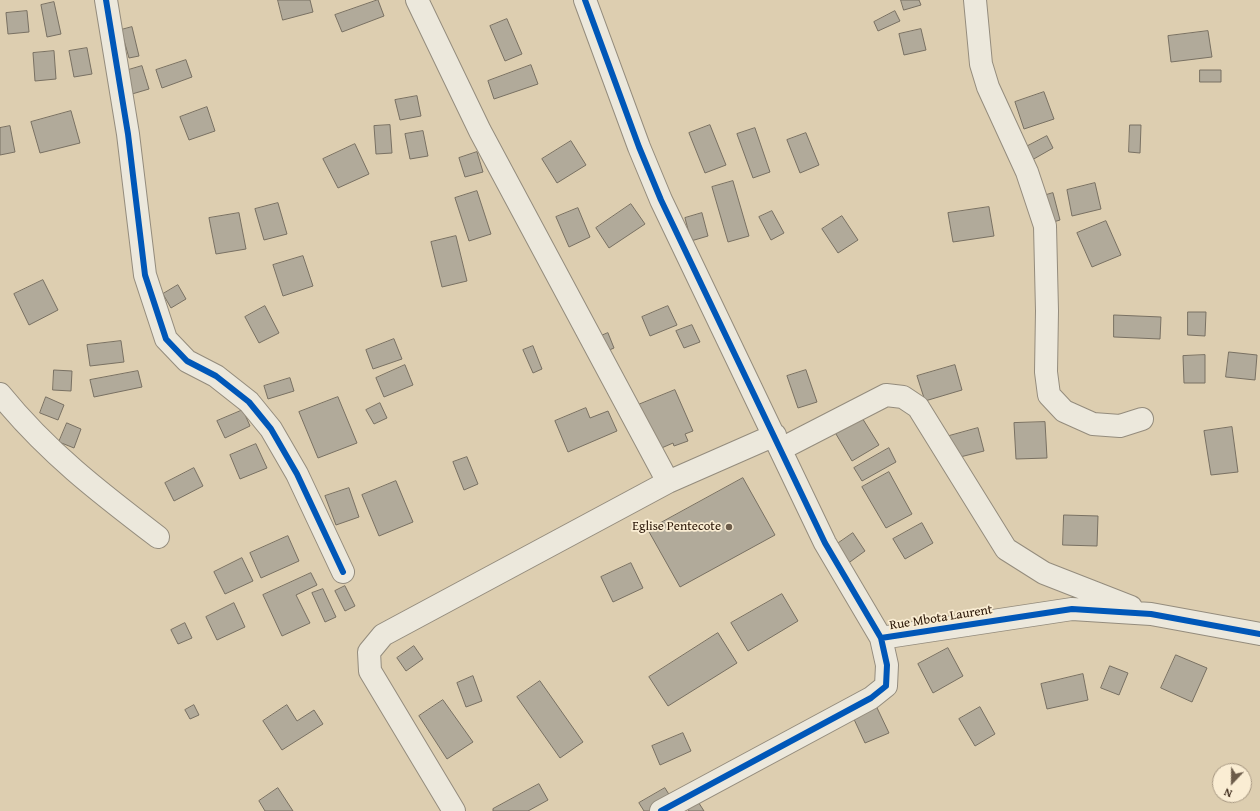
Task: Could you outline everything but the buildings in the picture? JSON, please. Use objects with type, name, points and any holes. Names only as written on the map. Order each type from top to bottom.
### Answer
[{"type":"street","points":[[106,0],[128,134],[145,275],[166,339],[186,361],[216,376],[249,402],[271,429],[297,474],[343,572]]},
{"type":"street","points":[[417,0],[480,131],[668,482]]},
{"type":"street","points":[[585,0],[638,147],[661,200],[825,543],[880,638]]},
{"type":"street","points":[[975,0],[981,64],[988,87],[1027,172],[1045,226],[1047,310],[1046,372],[1049,396],[1064,411],[1093,424],[1120,426],[1142,419]]},
{"type":"street","points":[[0,394],[23,422],[58,457],[96,490],[158,536]]},
{"type":"street","points":[[454,811],[370,672],[369,652],[383,635],[668,482],[778,442],[886,395],[903,397],[918,407],[1006,549],[1044,573],[1151,614]]},
{"type":"street","name":"Rue Mbota Laurent","points":[[661,811],[872,698],[886,686],[888,664],[880,638],[1072,609],[1151,614],[1260,634]]},
{"type":"shaded area","points":[[0,0],[1260,0],[1260,811],[0,811]]},
{"type":"cycle path","points":[[106,0],[128,134],[145,275],[166,339],[187,361],[216,376],[249,402],[271,429],[297,474],[343,572]]},
{"type":"cycle path","points":[[585,0],[639,147],[661,200],[825,543],[881,638]]},
{"type":"cycle path","points":[[661,811],[871,698],[886,686],[887,665],[881,638],[1072,609],[1151,614],[1260,634]]},
{"type":"place","name":"Eglise Pentecote","points":[[729,527]]}]
